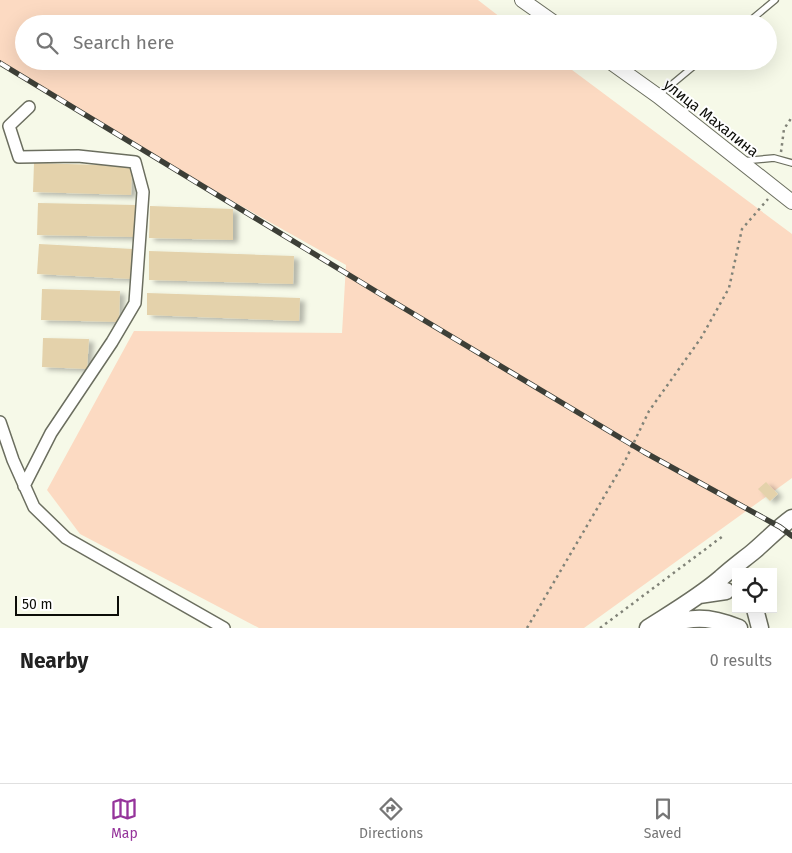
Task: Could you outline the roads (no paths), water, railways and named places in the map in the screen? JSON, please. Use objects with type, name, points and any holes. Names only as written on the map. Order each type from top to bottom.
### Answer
[{"type":"main road","points":[[746,568],[755,550],[792,518]]},
{"type":"main road","points":[[649,628],[699,595],[728,588],[728,570],[732,570]]},
{"type":"main road","points":[[755,613],[760,628]]},
{"type":"main road","points":[[649,628],[678,621],[707,618],[739,628]]},
{"type":"street","points":[[522,0],[543,15]]},
{"type":"street","name":"улица Махалина","points":[[622,70],[658,96],[792,202]]},
{"type":"street","points":[[24,486],[51,433],[112,342],[135,303],[143,192],[135,162],[78,156],[19,157],[9,126],[29,107]]},
{"type":"street","points":[[0,422],[13,460],[34,507],[66,538],[224,628]]},
{"type":"lane","points":[[757,15],[775,0]]},
{"type":"lane","points":[[658,96],[689,70]]},
{"type":"lane","points":[[740,161],[780,158],[792,163]]},
{"type":"railway","points":[[0,63],[644,452],[780,527],[792,536]]}]
